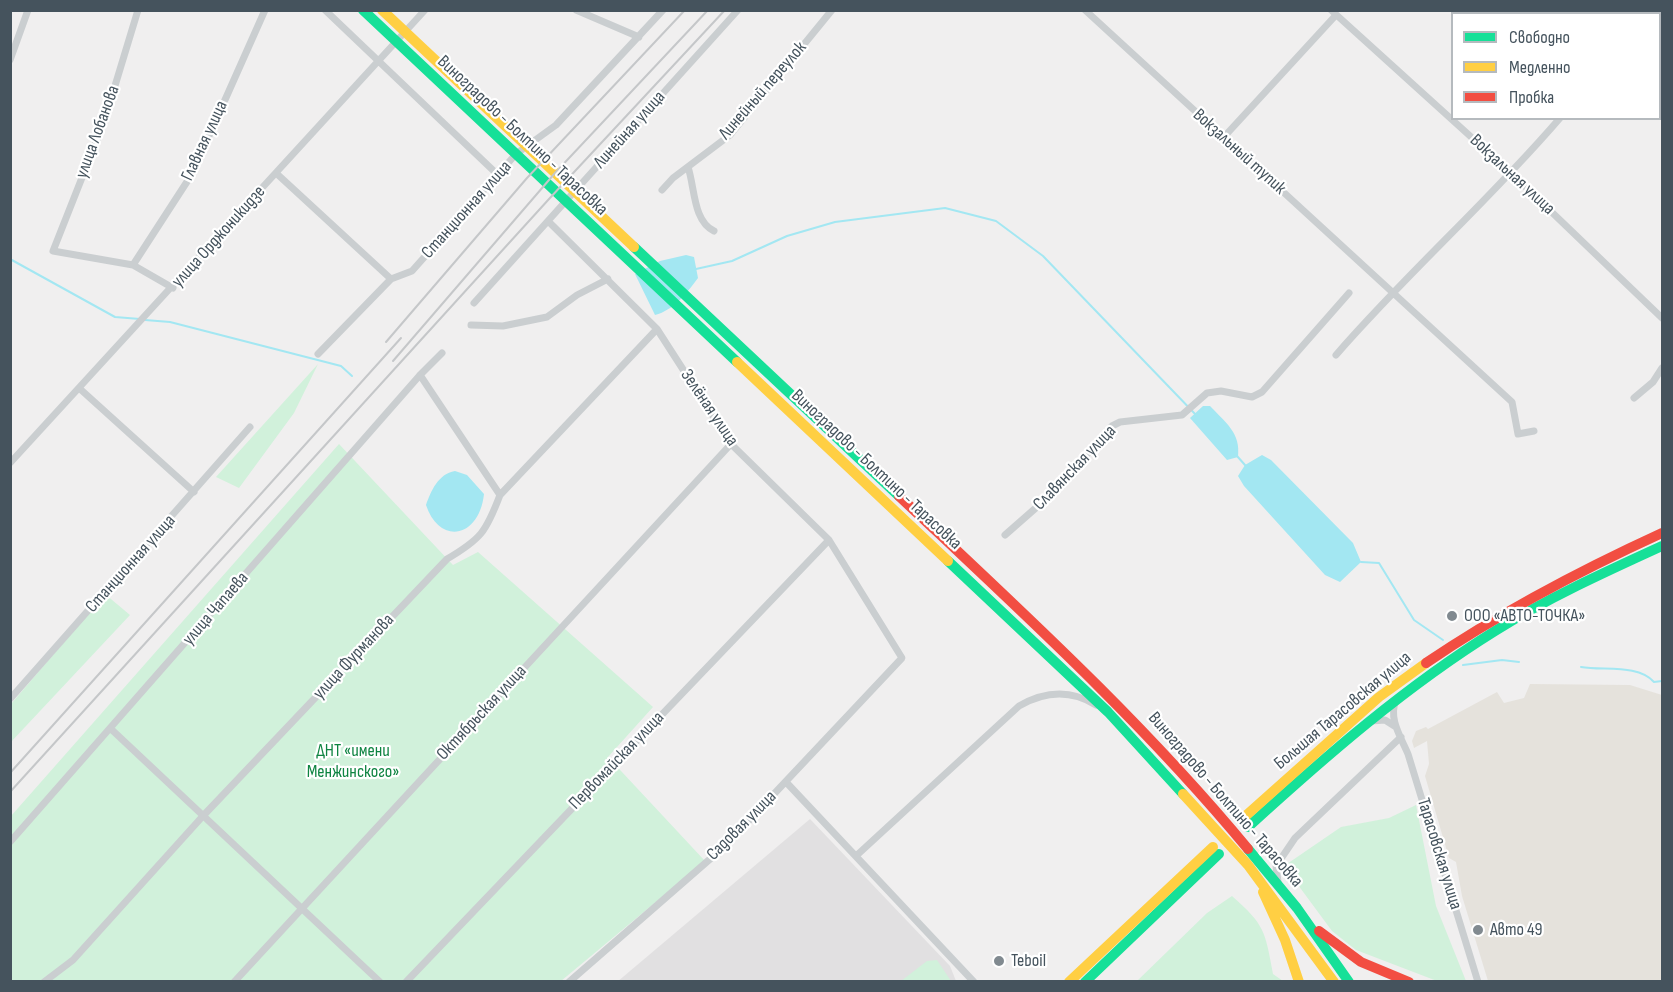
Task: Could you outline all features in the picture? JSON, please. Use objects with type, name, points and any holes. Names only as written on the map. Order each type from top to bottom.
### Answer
[{"type":"main road","name":"Виноградово - Болтино - Тарасовка","points":[[363,10],[1108,712],[1248,865],[1334,981]]},
{"type":"main road","name":"Виноградово - Болтино - Тарасовка","points":[[382,10],[1073,660],[1154,741],[1280,887],[1349,981]]},
{"type":"main road","name":"Большая Тарасовская улица","points":[[1662,533],[1594,564],[1490,620],[1410,673],[1378,698],[1245,824],[1398,698],[1496,630],[1600,575],[1662,546]]},
{"type":"main road","points":[[1070,981],[1216,850],[1085,981]]},
{"type":"main road","points":[[1248,865],[1285,940],[1299,981]]},
{"type":"main road","points":[[1297,908],[1348,956],[1364,965],[1409,981]]},
{"type":"street","points":[[10,60],[28,10]]},
{"type":"street","name":"улица Лобанова","points":[[133,265],[53,251],[104,122],[138,10]]},
{"type":"street","name":"Главная улица","points":[[133,265],[192,174],[265,10]]},
{"type":"street","points":[[325,10],[498,175]]},
{"type":"street","name":"улица Орджоникидзе","points":[[10,463],[173,288],[425,10]]},
{"type":"street","points":[[576,10],[639,37]]},
{"type":"street","name":"Станционная улица","points":[[318,354],[391,279],[412,272],[516,154],[556,125],[663,10]]},
{"type":"street","name":"Линейная улица","points":[[474,303],[738,10]]},
{"type":"street","name":"Линейный переулок","points":[[662,190],[730,135],[832,10]]},
{"type":"street","name":"Вокзальный тупик","points":[[1085,10],[1512,402],[1518,434],[1534,431]]},
{"type":"street","points":[[1223,138],[1333,13]]},
{"type":"street","name":"Вокзальная улица","points":[[1333,13],[1451,119]]},
{"type":"street","name":"Вокзальная улица","points":[[1452,120],[1512,174],[1662,318]]},
{"type":"street","points":[[1336,355],[1394,292],[1512,174],[1558,120]]},
{"type":"street","points":[[688,167],[698,211],[706,227],[714,231]]},
{"type":"street","points":[[276,173],[391,279]]},
{"type":"street","name":"Зелёная улица","points":[[549,222],[657,329],[731,444],[829,540],[902,658]]},
{"type":"street","points":[[133,265],[173,288]]},
{"type":"street","points":[[471,325],[503,327],[546,317],[577,295],[608,279]]},
{"type":"street","name":"Славянская улица","points":[[1005,535],[1054,492],[1112,426],[1120,422],[1182,415],[1207,393],[1221,391],[1252,397],[1262,392],[1349,293]]},
{"type":"street","name":"улица Фурманова","points":[[44,981],[73,960],[202,817],[447,559],[475,542],[490,521],[500,495],[657,329]]},
{"type":"street","points":[[442,353],[420,375],[500,495]]},
{"type":"street","points":[[1634,398],[1653,382],[1662,368]]},
{"type":"street","name":"улица Чапаева","points":[[10,842],[420,375]]},
{"type":"street","points":[[79,388],[194,492]]},
{"type":"street","name":"Станционная улица","points":[[10,699],[250,427]]},
{"type":"street","name":"Октябрьская улица","points":[[234,981],[731,444]]},
{"type":"street","name":"Первомайская улица","points":[[406,981],[829,540]]},
{"type":"street","name":"Садовая улица","points":[[569,981],[726,846],[902,658]]},
{"type":"street","points":[[856,856],[1019,706],[1034,698],[1064,694],[1088,700],[1108,712]]},
{"type":"street","points":[[1396,727],[1393,713],[1398,698]]},
{"type":"street","points":[[1371,722],[1385,720],[1396,727]]},
{"type":"street","name":"Тарасовская улица","points":[[1396,727],[1478,981]]},
{"type":"street","points":[[111,729],[202,817],[380,981]]},
{"type":"street","points":[[1280,887],[1276,866],[1282,854],[1401,737]]},
{"type":"street","points":[[786,782],[974,981]]},
{"type":"shaded area","points":[[1530,684],[1630,685],[1662,695],[1662,981],[1488,981],[1462,896],[1456,862],[1449,858],[1425,776],[1429,764],[1427,741],[1414,748],[1412,741],[1416,731],[1426,727],[1428,729],[1497,692],[1504,703],[1524,698]]},
{"type":"shaded area","points":[[810,819],[950,966],[956,981],[617,982]]},
{"type":"green space","points":[[318,364],[294,413],[239,488],[216,477]]},
{"type":"green space","name":"ДНТ «имени Менжинского»","points":[[339,444],[453,565],[478,552],[653,707],[608,757],[705,861],[561,981],[11,982],[11,816]]},
{"type":"green space","points":[[105,594],[130,615],[11,742],[11,704]]},
{"type":"green space","points":[[1416,805],[1436,906],[1466,981],[1437,981],[1356,950],[1332,931],[1284,866],[1341,827],[1389,818]]},
{"type":"green space","points":[[1232,896],[1251,914],[1262,930],[1273,974],[1283,981],[1137,981],[1207,913]]},
{"type":"green space","points":[[937,960],[951,981],[901,981],[927,961]]},
{"type":"water","points":[[686,255],[694,257],[698,278],[674,305],[655,315],[635,274],[660,261]]},
{"type":"water","points":[[1203,406],[1210,406],[1227,423],[1237,441],[1238,457],[1227,460],[1190,418]]},
{"type":"water","points":[[1262,455],[1271,460],[1353,543],[1361,562],[1340,582],[1325,575],[1244,486],[1238,476],[1245,465]]},
{"type":"water","points":[[455,471],[467,475],[484,494],[481,509],[475,520],[467,528],[449,531],[432,518],[426,505],[440,479]]},
{"type":"waterway","points":[[696,269],[732,261],[787,236],[835,222],[945,208],[996,221],[1043,256],[1197,416]]},
{"type":"waterway","points":[[10,259],[115,317],[140,319]]},
{"type":"waterway","points":[[145,320],[170,322],[341,366],[352,376]]},
{"type":"waterway","points":[[1237,456],[1245,465]]},
{"type":"waterway","points":[[1361,562],[1379,563],[1414,620],[1443,640]]},
{"type":"waterway","points":[[1463,665],[1502,660],[1519,662]]},
{"type":"waterway","points":[[1581,667],[1630,670],[1647,676],[1654,682],[1662,681]]},
{"type":"railway","points":[[386,342],[527,178],[685,10]]},
{"type":"railway","points":[[393,361],[555,173],[708,10]]},
{"type":"railway","points":[[10,792],[549,199],[725,10]]},
{"type":"railway","points":[[10,773],[401,338]]},
{"type":"traffic: fast","points":[[363,10],[737,362]]},
{"type":"traffic: fast","points":[[634,247],[899,496]]},
{"type":"traffic: fast","points":[[1248,827],[1367,723],[1429,675],[1535,607],[1662,546]]},
{"type":"traffic: fast","points":[[948,561],[1108,712],[1183,794]]},
{"type":"traffic: fast","points":[[1248,849],[1297,908],[1349,982]]},
{"type":"traffic: fast","points":[[1085,982],[1219,854]]},
{"type":"traffic: slow","points":[[382,10],[634,247]]},
{"type":"traffic: slow","points":[[737,362],[948,561]]},
{"type":"traffic: slow","points":[[1241,820],[1379,697],[1426,663]]},
{"type":"traffic: slow","points":[[1183,794],[1248,865],[1334,982]]},
{"type":"traffic: slow","points":[[1069,982],[1213,847]]},
{"type":"traffic: slow","points":[[1263,892],[1285,940],[1299,982]]},
{"type":"traffic: jam","points":[[899,496],[1035,624],[1123,711],[1208,802],[1248,849]]},
{"type":"traffic: jam","points":[[1426,663],[1541,593],[1662,533]]},
{"type":"traffic: jam","points":[[1319,931],[1361,962],[1409,982]]},
{"type":"place","name":"ООО «АВТО-ТОЧКА»","points":[[1452,616]]},
{"type":"place","name":"Авто 49","points":[[1478,930]]},
{"type":"place","name":"Teboil","points":[[999,961]]}]
